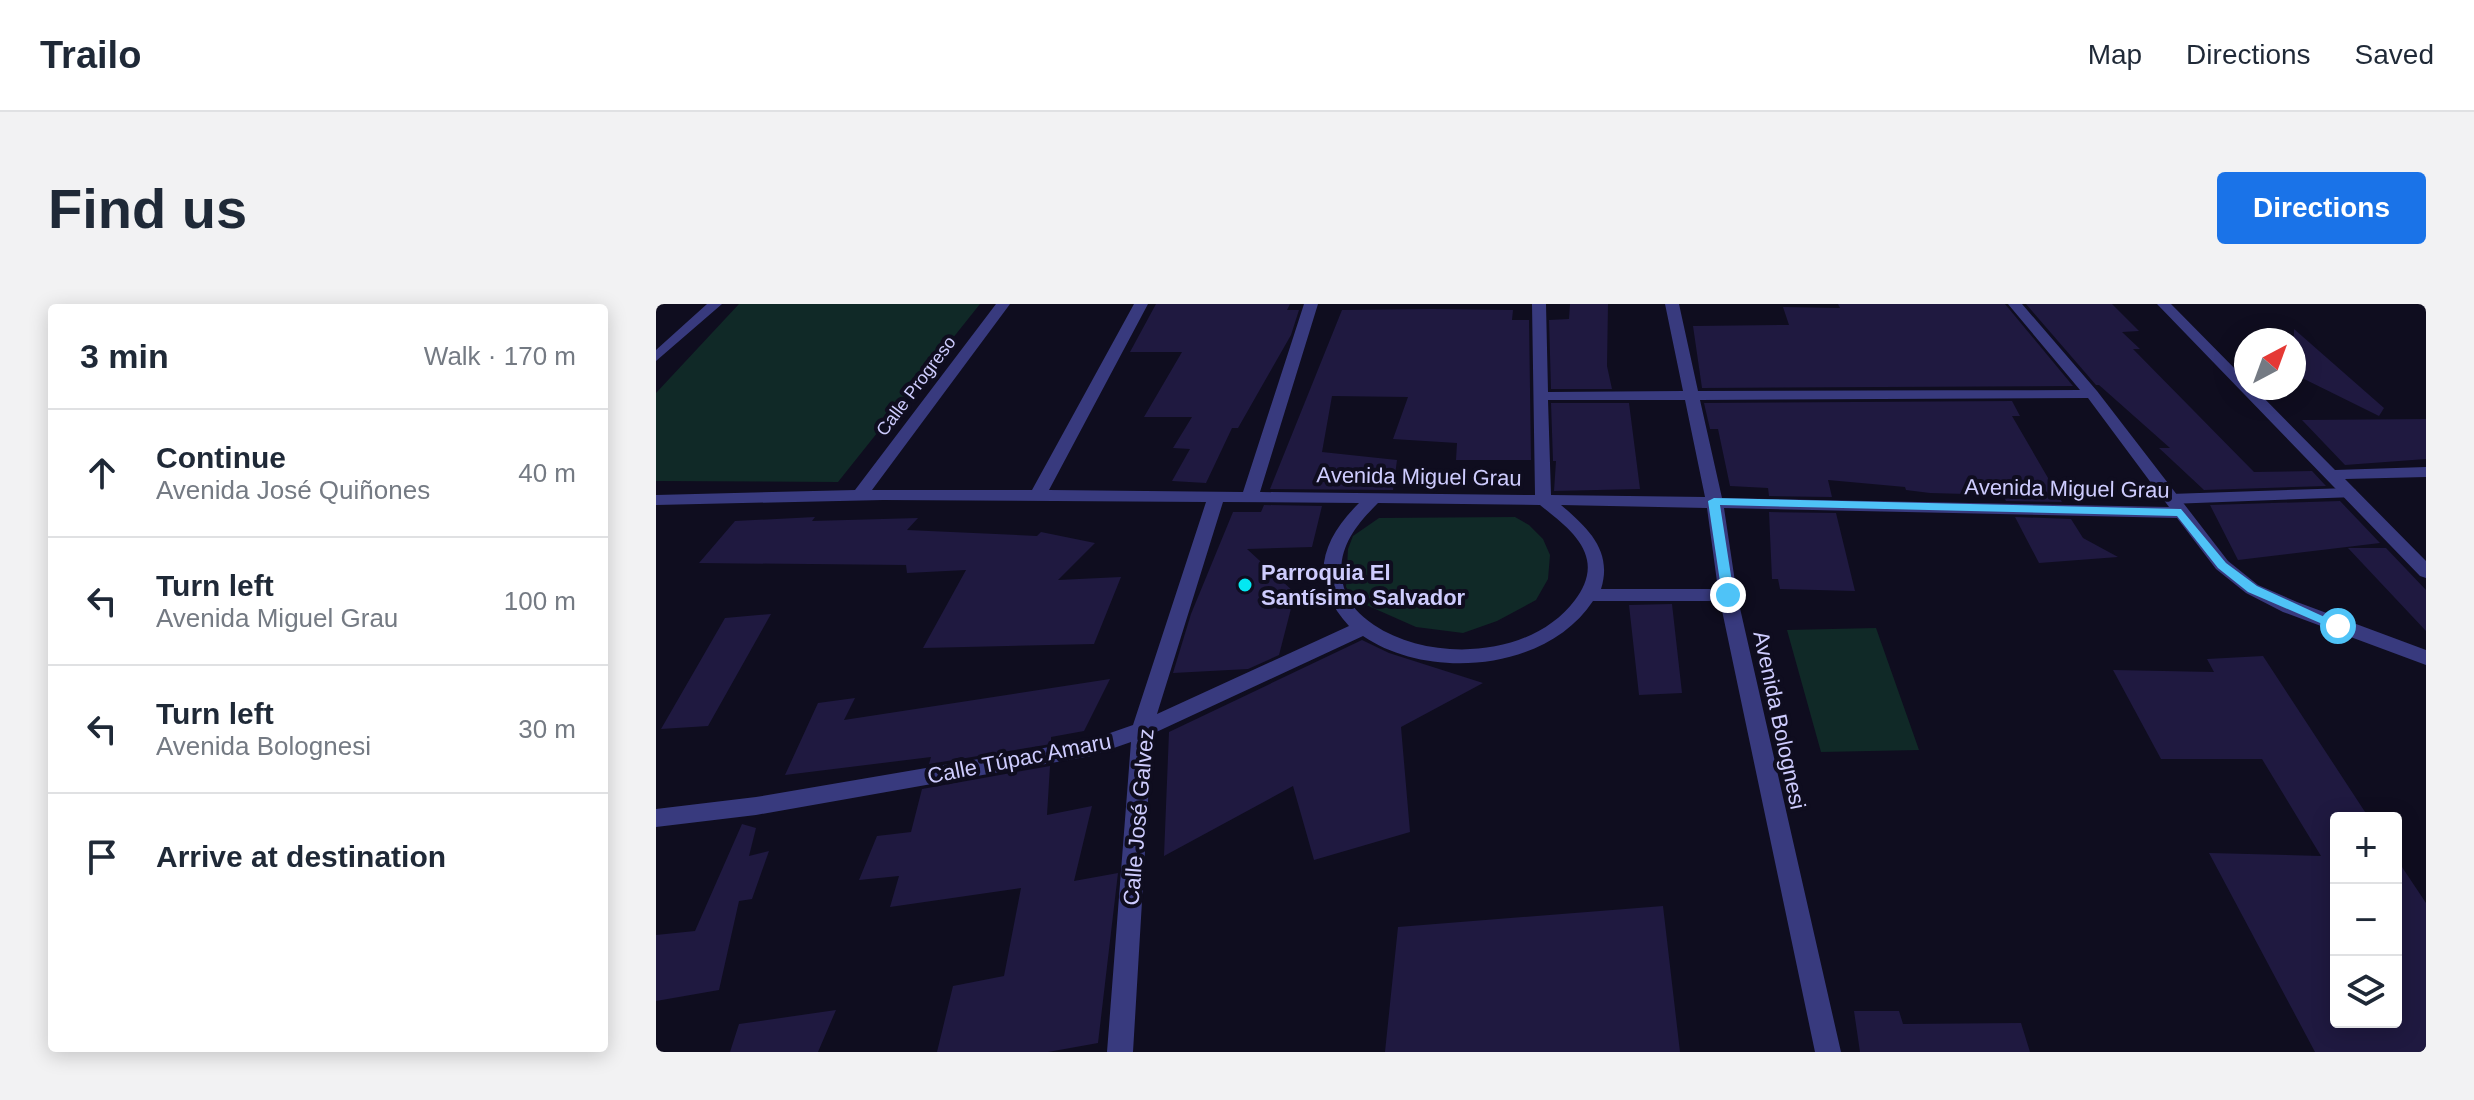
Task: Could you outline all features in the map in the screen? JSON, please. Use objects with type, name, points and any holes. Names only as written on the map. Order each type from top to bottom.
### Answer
[{"type":"street","points":[[656,357],[715,304]]},
{"type":"street","name":"Calle Progreso","points":[[861,493],[1003,304]]},
{"type":"street","points":[[1038,494],[1141,304]]},
{"type":"street","points":[[1250,497],[1311,304]]},
{"type":"street","points":[[1374,498],[1337,542],[1330,572],[1339,603],[1362,628],[1398,646],[1442,656],[1489,654],[1532,642],[1568,621],[1590,595],[1599,566],[1592,545],[1578,528],[1543,499],[1539,304]]},
{"type":"street","name":"Avenida Bolognesi","points":[[1672,304],[1714,501],[1728,595],[1828,1052]]},
{"type":"street","points":[[2015,304],[2092,394],[2222,565],[2252,589],[2338,626],[2426,658]]},
{"type":"street","points":[[2164,304],[2234,376]]},
{"type":"street","points":[[1539,396],[2092,394]]},
{"type":"street","points":[[2258,400],[2426,572]]},
{"type":"street","points":[[2331,475],[2426,472]]},
{"type":"street","name":"Avenida Miguel Grau","points":[[656,500],[861,493],[2176,506],[2349,493]]},
{"type":"street","name":"Calle José Galvez","points":[[1120,1052],[1142,730],[1216,496]]},
{"type":"street","points":[[1590,595],[1728,595]]},
{"type":"street","name":"Calle Túpac Amaru","points":[[656,818],[756,806],[1091,748],[1142,730],[1362,628]]},
{"type":"green space","points":[[739,304],[980,304],[838,482],[656,481],[656,393]]},
{"type":"green space","points":[[1515,517],[1543,539],[1550,555],[1548,579],[1536,600],[1497,621],[1463,633],[1416,627],[1355,600],[1346,587],[1348,549],[1353,536],[1379,518]]},
{"type":"green space","points":[[1876,628],[1919,750],[1821,752],[1787,630]]},
{"type":"building","points":[[1156,304],[1290,304],[1287,310],[1299,310],[1291,335],[1238,428],[1232,428],[1206,483],[1172,481],[1190,449],[1173,448],[1192,417],[1144,417],[1182,352],[1130,352]]},
{"type":"building","points":[[1570,304],[1608,304],[1607,366],[1612,389],[1551,389],[1549,320],[1569,319]]},
{"type":"building","points":[[1838,304],[2005,304],[2073,386],[1702,388],[1693,326],[1789,325],[1783,307],[1840,308]]},
{"type":"building","points":[[2026,304],[2112,304],[2139,331],[2122,332],[2140,349],[2133,349],[2254,472],[2312,471],[2326,486],[2204,490],[2159,448],[2170,448],[2096,385]]},
{"type":"building","points":[[1342,310],[1513,310],[1512,320],[1529,320],[1531,460],[1456,460],[1457,443],[1393,439],[1408,397],[1332,396],[1322,452],[1397,460],[1393,490],[1270,489]]},
{"type":"building","points":[[2306,340],[2384,408],[2379,416],[2306,380]]},
{"type":"building","points":[[2012,401],[2020,416],[2012,416],[2062,502],[2006,501],[2003,495],[1930,493],[1906,490],[1905,487],[1828,480],[1832,497],[1769,496],[1768,488],[1730,486],[1718,429],[1710,429],[1704,403]]},
{"type":"building","points":[[1551,403],[1629,403],[1640,489],[1554,491],[1556,461],[1553,461]]},
{"type":"building","points":[[2426,419],[2426,459],[2345,465],[2302,420]]},
{"type":"building","points":[[2340,501],[2380,543],[2238,560],[2210,505]]},
{"type":"building","name":"Parroquia El Santísimo Salvador","points":[[1264,505],[1322,506],[1312,547],[1247,549],[1295,593],[1279,655],[1248,669],[1173,673],[1191,614],[1233,512],[1261,512]]},
{"type":"building","points":[[1769,512],[1836,513],[1855,591],[1780,589],[1778,579],[1772,579]]},
{"type":"building","points":[[815,517],[812,521],[918,518],[907,530],[1037,536],[1041,532],[1095,543],[1058,580],[1121,577],[1094,644],[923,648],[966,570],[907,573],[906,565],[699,563],[735,521]]},
{"type":"building","points":[[2015,517],[2071,519],[2083,538],[2118,557],[2039,563]]},
{"type":"building","points":[[2348,548],[2386,548],[2426,590],[2426,631]]},
{"type":"building","points":[[1672,604],[1682,693],[1639,695],[1629,605]]},
{"type":"building","points":[[771,614],[708,726],[661,729],[725,618]]},
{"type":"building","points":[[1362,640],[1389,653],[1483,683],[1401,727],[1410,832],[1314,860],[1293,786],[1164,856],[1169,732]]},
{"type":"building","points":[[2263,656],[2365,812],[2330,812],[2330,1028],[2402,1028],[2402,867],[2426,903],[2426,1052],[2315,1052],[2209,853],[2321,856],[2262,759],[2161,759],[2113,670],[2214,672],[2207,659]]},
{"type":"building","points":[[1110,679],[1084,731],[1051,737],[1051,744],[929,764],[931,757],[785,775],[818,703],[855,698],[844,720]]},
{"type":"building","points":[[1050,766],[1047,815],[1092,806],[1074,881],[1118,873],[1098,1043],[1048,1052],[937,1052],[953,986],[1004,976],[1021,888],[890,907],[899,876],[859,880],[877,836],[911,832],[922,789]]},
{"type":"building","points":[[742,824],[756,828],[749,856],[769,851],[752,899],[739,901],[719,990],[656,1001],[656,935],[695,931]]},
{"type":"building","points":[[1663,906],[1680,1052],[1385,1052],[1398,927]]},
{"type":"building","points":[[836,1010],[818,1052],[730,1052],[739,1024]]},
{"type":"building","points":[[1854,1011],[1899,1011],[1903,1024],[2021,1023],[2030,1052],[1860,1052]]},
{"type":"place","name":"Parroquia El Santísimo Salvador","points":[[1245,585]]},
{"type":"route","points":[[1728,595],[1714,501],[2181,513],[2222,565],[2252,589],[2338,626]]}]
